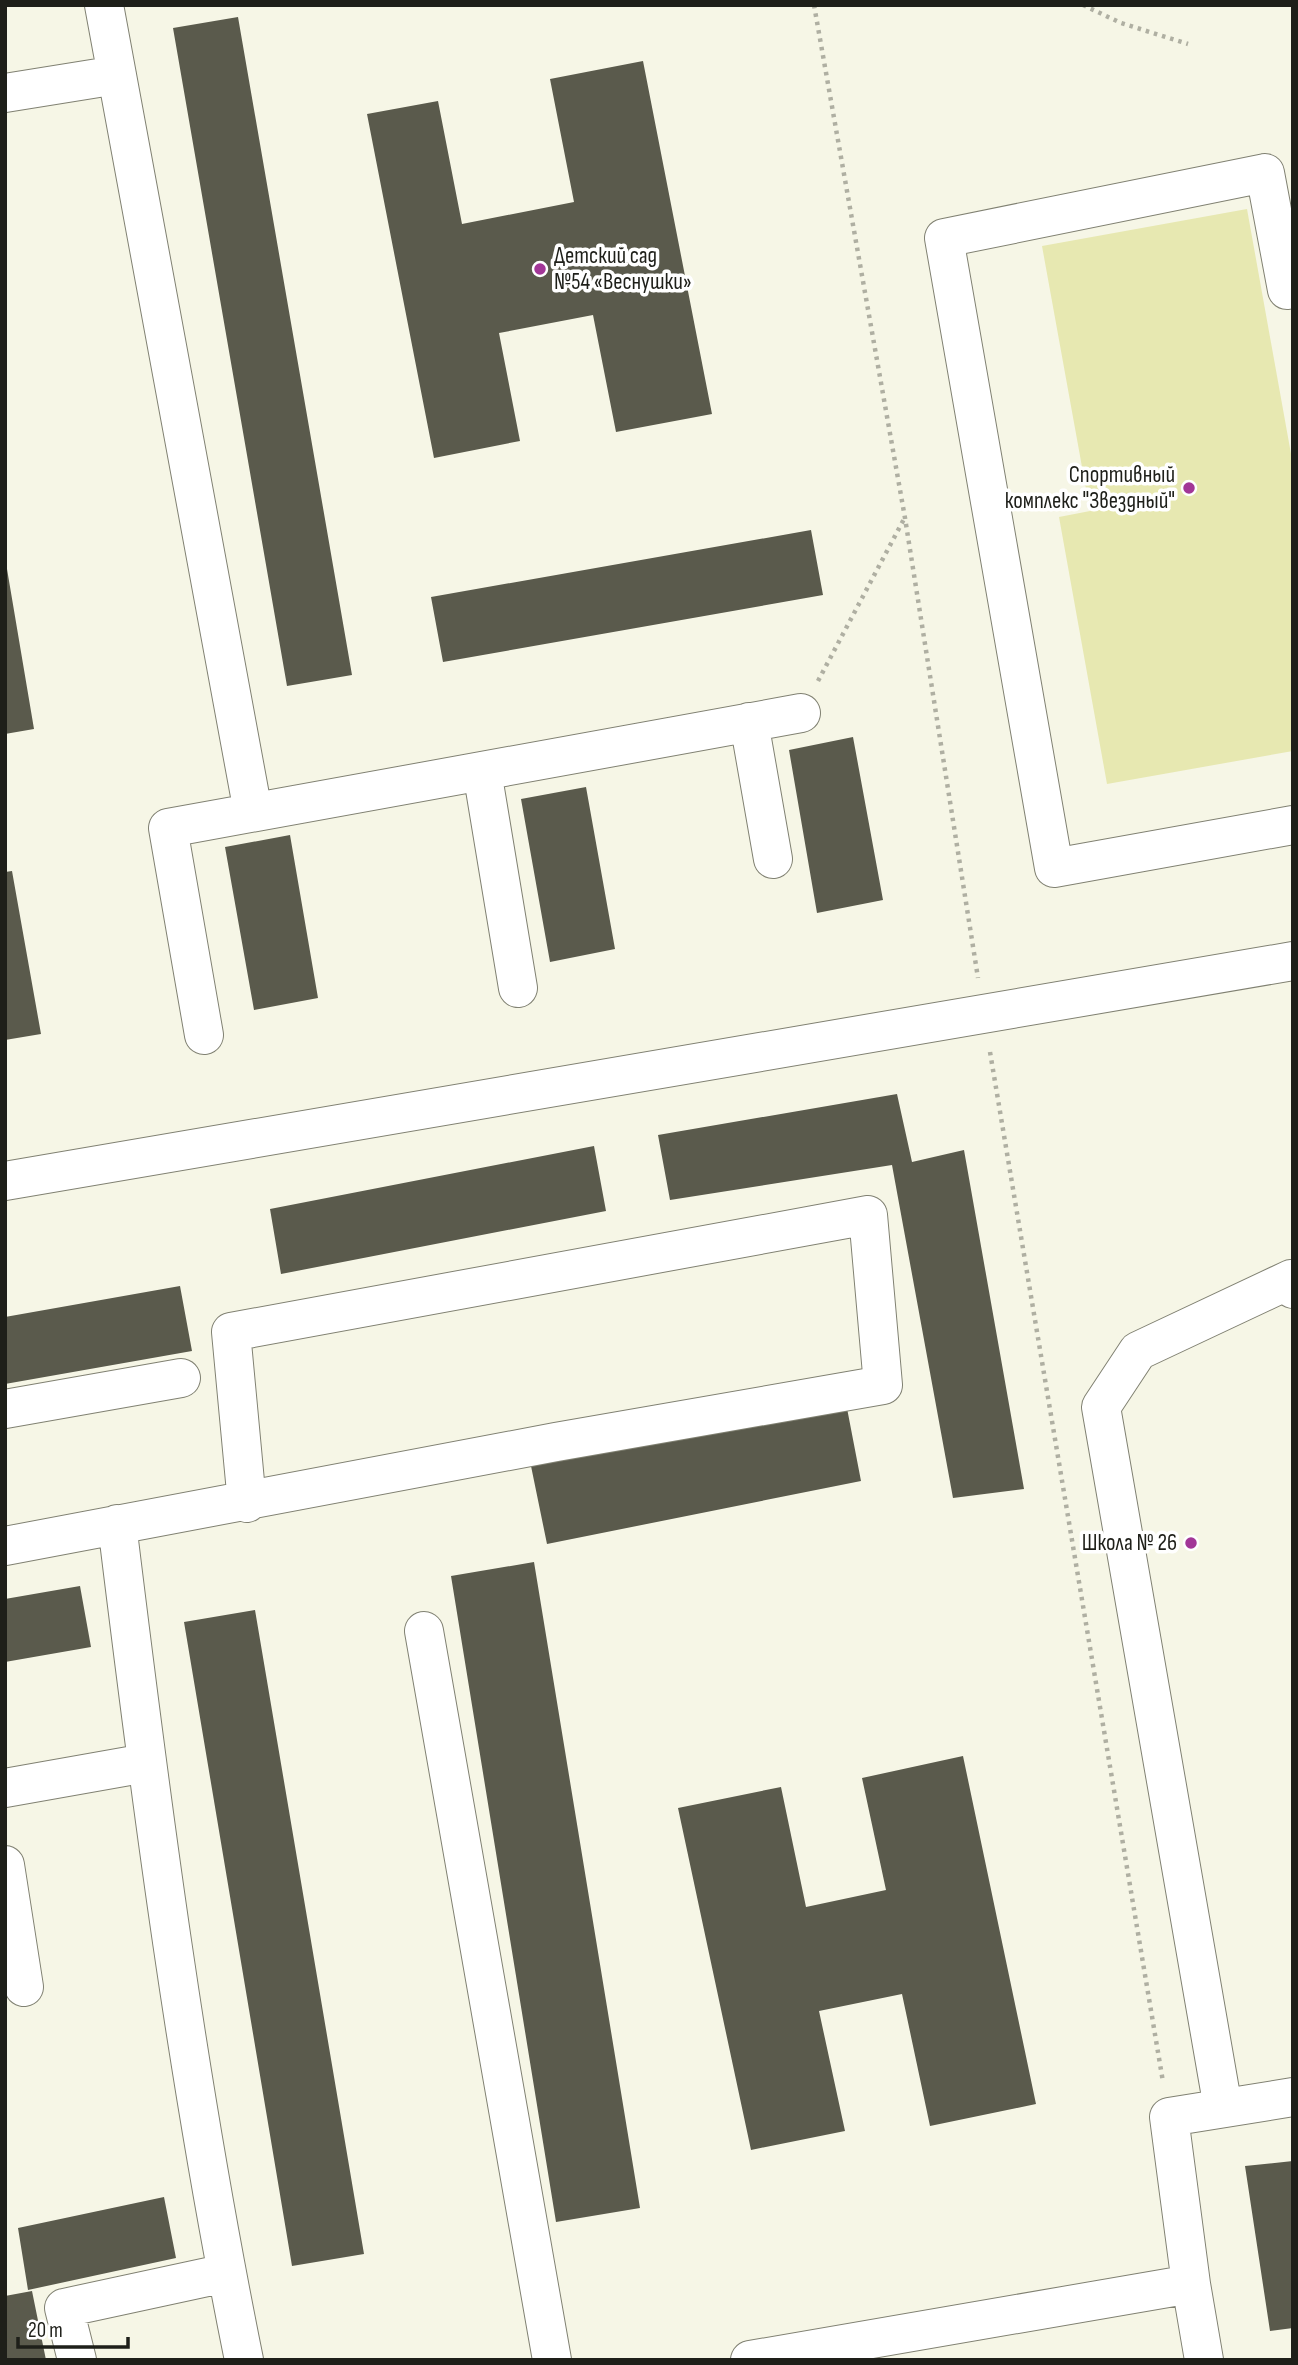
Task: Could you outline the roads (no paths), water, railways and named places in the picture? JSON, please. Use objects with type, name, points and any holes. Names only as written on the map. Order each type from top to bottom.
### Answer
[{"type":"street","points":[[104,5],[253,812]]},
{"type":"street","points":[[5,93],[117,75]]},
{"type":"street","points":[[1293,289],[1287,290],[1265,173],[944,238],[1054,868],[1293,825]]},
{"type":"street","points":[[204,1035],[168,828],[801,713]]},
{"type":"street","points":[[749,722],[773,859]]},
{"type":"street","points":[[482,771],[518,988]]},
{"type":"street","points":[[5,1181],[1293,961]]},
{"type":"street","points":[[5,1546],[247,1503],[556,1443],[883,1385],[868,1214],[231,1332],[247,1503]]},
{"type":"street","points":[[1223,2108],[1101,1406],[1138,1351],[1291,1279],[1293,1289]]},
{"type":"street","points":[[5,1409],[181,1378]]},
{"type":"street","points":[[117,1524],[146,1763],[226,2273],[244,2360]]},
{"type":"street","points":[[424,1631],[552,2360]]},
{"type":"street","points":[[5,1788],[146,1763]]},
{"type":"street","points":[[5,1865],[24,1987]]},
{"type":"street","points":[[1204,2360],[1169,2117],[1293,2097]]},
{"type":"street","points":[[77,2360],[64,2308],[226,2273]]},
{"type":"street","points":[[750,2360],[1191,2284]]},
{"type":"place","name":"Детский сад №54 «Веснушки»","points":[[540,269]]},
{"type":"place","name":"Спортивный комплекс \"Звездный\"","points":[[1189,488]]},
{"type":"place","name":"Школа № 26","points":[[1191,1543]]}]
